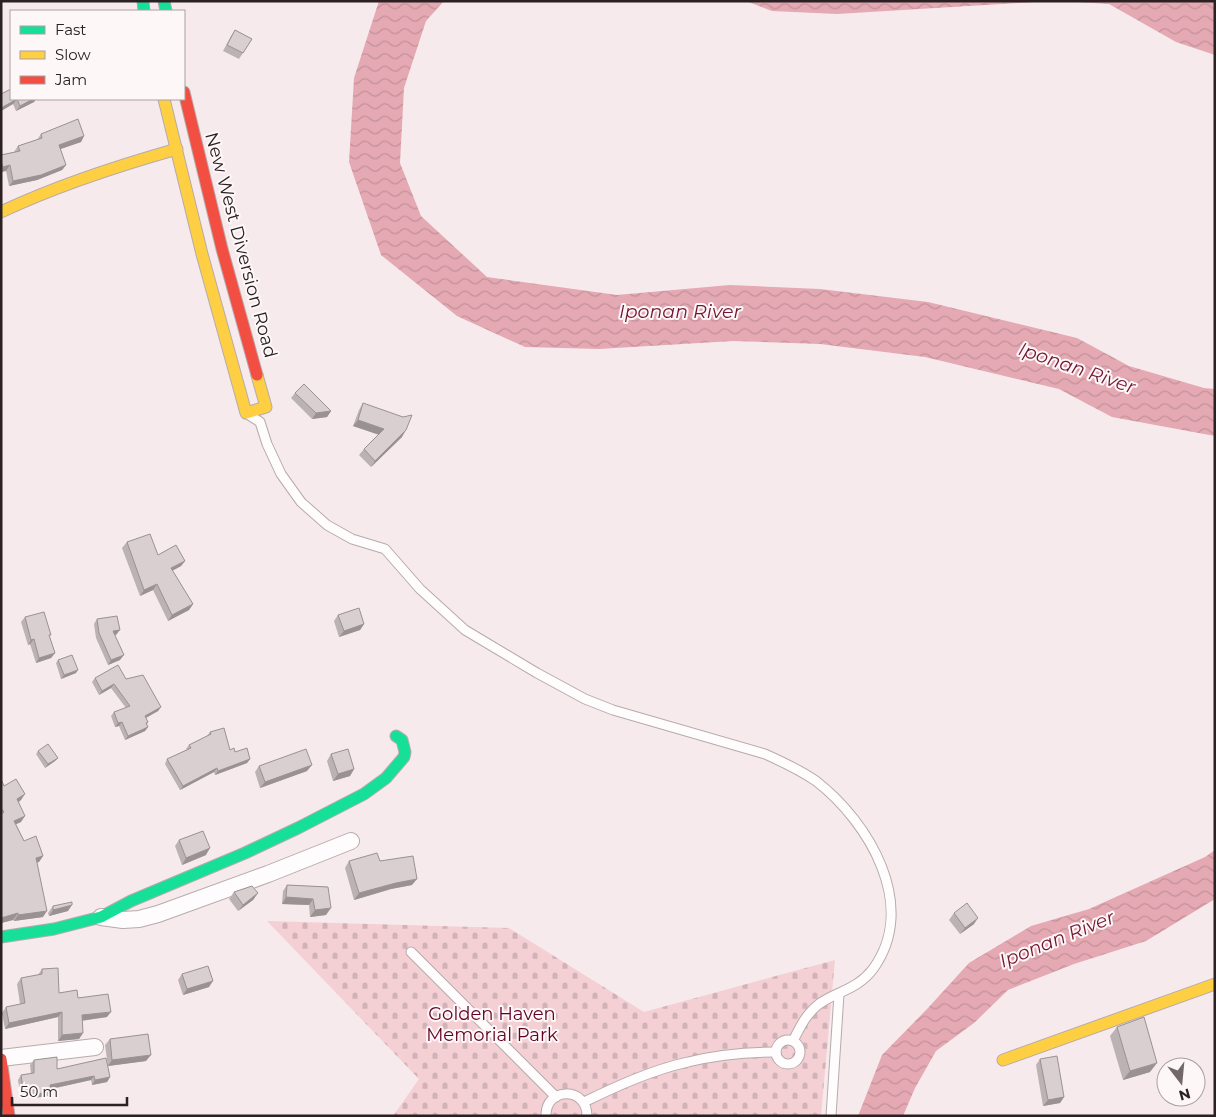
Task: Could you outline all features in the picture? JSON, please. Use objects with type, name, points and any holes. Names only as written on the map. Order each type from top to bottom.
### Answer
[{"type":"street","name":"New West Diversion Road","points":[[185,96],[225,258],[266,407]]},
{"type":"street","points":[[164,100],[202,254],[246,413],[266,407]]},
{"type":"street","points":[[1,212],[75,179],[177,149]]},
{"type":"street","points":[[1,937],[54,929],[101,917],[131,901],[254,849],[364,794],[386,778],[404,757],[406,752],[402,740],[396,736]]},
{"type":"street","points":[[101,917],[123,920],[139,919],[158,914],[268,874],[351,841]]},
{"type":"street","points":[[1003,1060],[1215,984]]},
{"type":"street","points":[[9,1116],[1,1058],[95,1047]]},
{"type":"lane","points":[[266,407],[260,422],[266,444],[281,474],[301,502],[327,524],[352,539],[384,549],[420,589],[465,630],[585,698],[613,710],[766,754],[789,764],[816,781],[844,808],[867,838],[882,866],[891,903],[890,926],[884,951],[872,970],[856,986],[820,1003],[808,1014],[793,1041]]},
{"type":"lane","points":[[246,413],[260,422]]},
{"type":"lane","points":[[411,952],[556,1097]]},
{"type":"lane","points":[[831,1116],[839,994]]},
{"type":"lane","points":[[785,1040],[793,1041],[800,1050],[798,1058],[796,1061],[788,1064],[781,1062],[776,1056],[778,1044],[785,1040]]},
{"type":"lane","points":[[584,1102],[628,1082],[687,1062],[733,1054],[776,1052]]},
{"type":"lane","points":[[546,1116],[548,1106],[556,1097],[568,1094],[584,1102],[587,1116]]},
{"type":"green space","name":"Golden Haven Memorial Park","points":[[267,921],[509,928],[644,1012],[835,960],[821,1116],[393,1116],[419,1079]]},
{"type":"water","name":"Iponan River","points":[[379,1],[444,1],[426,21],[404,88],[400,163],[421,216],[487,277],[617,295],[730,285],[820,289],[928,302],[1077,338],[1129,366],[1204,388],[1215,389],[1215,436],[1112,417],[1059,389],[925,357],[820,344],[733,341],[599,349],[525,347],[457,316],[381,255],[349,162],[354,78]]},
{"type":"water","points":[[746,1],[1051,1],[837,14],[772,11]]},
{"type":"water","points":[[1060,1],[1215,1],[1215,55],[1176,42],[1109,4]]},
{"type":"water","name":"Iponan River","points":[[1215,850],[1215,899],[1146,941],[1074,964],[1008,990],[974,1023],[936,1051],[915,1088],[903,1116],[858,1116],[882,1055],[969,963],[1031,926],[1089,909],[1205,857]]},
{"type":"building","points":[[235,30],[252,39],[243,53],[227,45]]},
{"type":"building","points":[[10,90],[10,100],[15,100],[1,108],[1,94]]},
{"type":"building","points":[[17,100],[31,100],[20,106]]},
{"type":"building","points":[[78,119],[84,136],[59,145],[66,165],[41,175],[13,181],[10,165],[3,167],[1,155],[20,151],[18,146],[42,138],[41,134]]},
{"type":"building","points":[[304,384],[331,411],[316,413],[295,393]]},
{"type":"building","points":[[363,403],[403,417],[412,415],[406,430],[375,461],[364,449],[384,429],[358,420]]},
{"type":"building","points":[[150,534],[158,555],[176,545],[185,561],[171,568],[193,604],[172,615],[157,584],[144,590],[127,542]]},
{"type":"building","points":[[359,608],[364,624],[344,631],[338,615]]},
{"type":"building","points":[[44,612],[55,653],[39,658],[34,639],[31,640],[25,617]]},
{"type":"building","points":[[117,616],[120,630],[113,631],[124,655],[111,660],[99,633],[97,619]]},
{"type":"building","points":[[72,655],[78,670],[64,675],[58,660]]},
{"type":"building","points":[[118,665],[126,679],[143,675],[161,707],[145,716],[148,727],[128,736],[122,722],[118,723],[114,712],[130,706],[114,684],[102,691],[95,678]]},
{"type":"building","points":[[224,728],[230,750],[234,748],[235,752],[247,748],[250,759],[218,771],[217,768],[183,786],[167,759],[191,748],[189,745],[211,734],[210,732]]},
{"type":"building","points":[[48,744],[58,758],[48,764],[38,751]]},
{"type":"building","points":[[306,749],[312,765],[265,782],[259,766]]},
{"type":"building","points":[[348,749],[354,769],[338,774],[331,754]]},
{"type":"building","points":[[1,779],[4,786],[16,779],[25,794],[17,799],[25,816],[14,821],[24,841],[36,836],[43,856],[36,858],[47,911],[18,915],[18,913],[1,918],[1,814],[4,812],[1,808]]},
{"type":"building","points":[[203,831],[210,848],[186,858],[179,840]]},
{"type":"building","points":[[377,853],[380,861],[413,856],[417,879],[359,893],[349,861]]},
{"type":"building","points":[[287,885],[328,887],[331,908],[315,910],[313,899],[286,897]]},
{"type":"building","points":[[252,886],[258,893],[243,905],[234,892]]},
{"type":"building","points":[[72,902],[72,905],[53,910],[53,906]]},
{"type":"building","points":[[967,903],[978,918],[965,928],[954,913]]},
{"type":"building","points":[[208,966],[213,981],[187,989],[182,974]]},
{"type":"building","points":[[58,968],[59,993],[77,990],[78,998],[108,994],[111,1012],[82,1015],[83,1033],[62,1035],[62,1012],[9,1023],[6,1007],[25,1003],[21,978],[42,974],[42,969]]},
{"type":"building","points":[[1144,1017],[1156,1063],[1130,1071],[1117,1027]]},
{"type":"building","points":[[148,1034],[151,1055],[112,1060],[110,1039]]},
{"type":"building","points":[[1057,1056],[1064,1097],[1048,1100],[1040,1059]]},
{"type":"building","points":[[57,1057],[57,1069],[106,1058],[110,1077],[95,1080],[94,1076],[50,1085],[51,1091],[37,1094],[35,1086],[23,1088],[21,1075],[34,1073],[34,1060]]},
{"type":"traffic: fast","points":[[143,1],[144,10]]},
{"type":"traffic: fast","points":[[164,1],[166,10]]},
{"type":"traffic: fast","points":[[1,937],[54,929],[101,917],[131,901],[245,853],[298,828],[364,794],[386,778],[404,757],[405,752],[402,740],[396,736]]},
{"type":"traffic: slow","points":[[164,100],[202,254],[246,413],[266,407],[257,375]]},
{"type":"traffic: slow","points":[[1,212],[44,193],[88,177],[177,149]]},
{"type":"traffic: slow","points":[[1003,1060],[1215,984]]},
{"type":"traffic: jam","points":[[185,96],[222,249],[257,375]]},
{"type":"traffic: jam","points":[[1,1059],[9,1116]]}]
